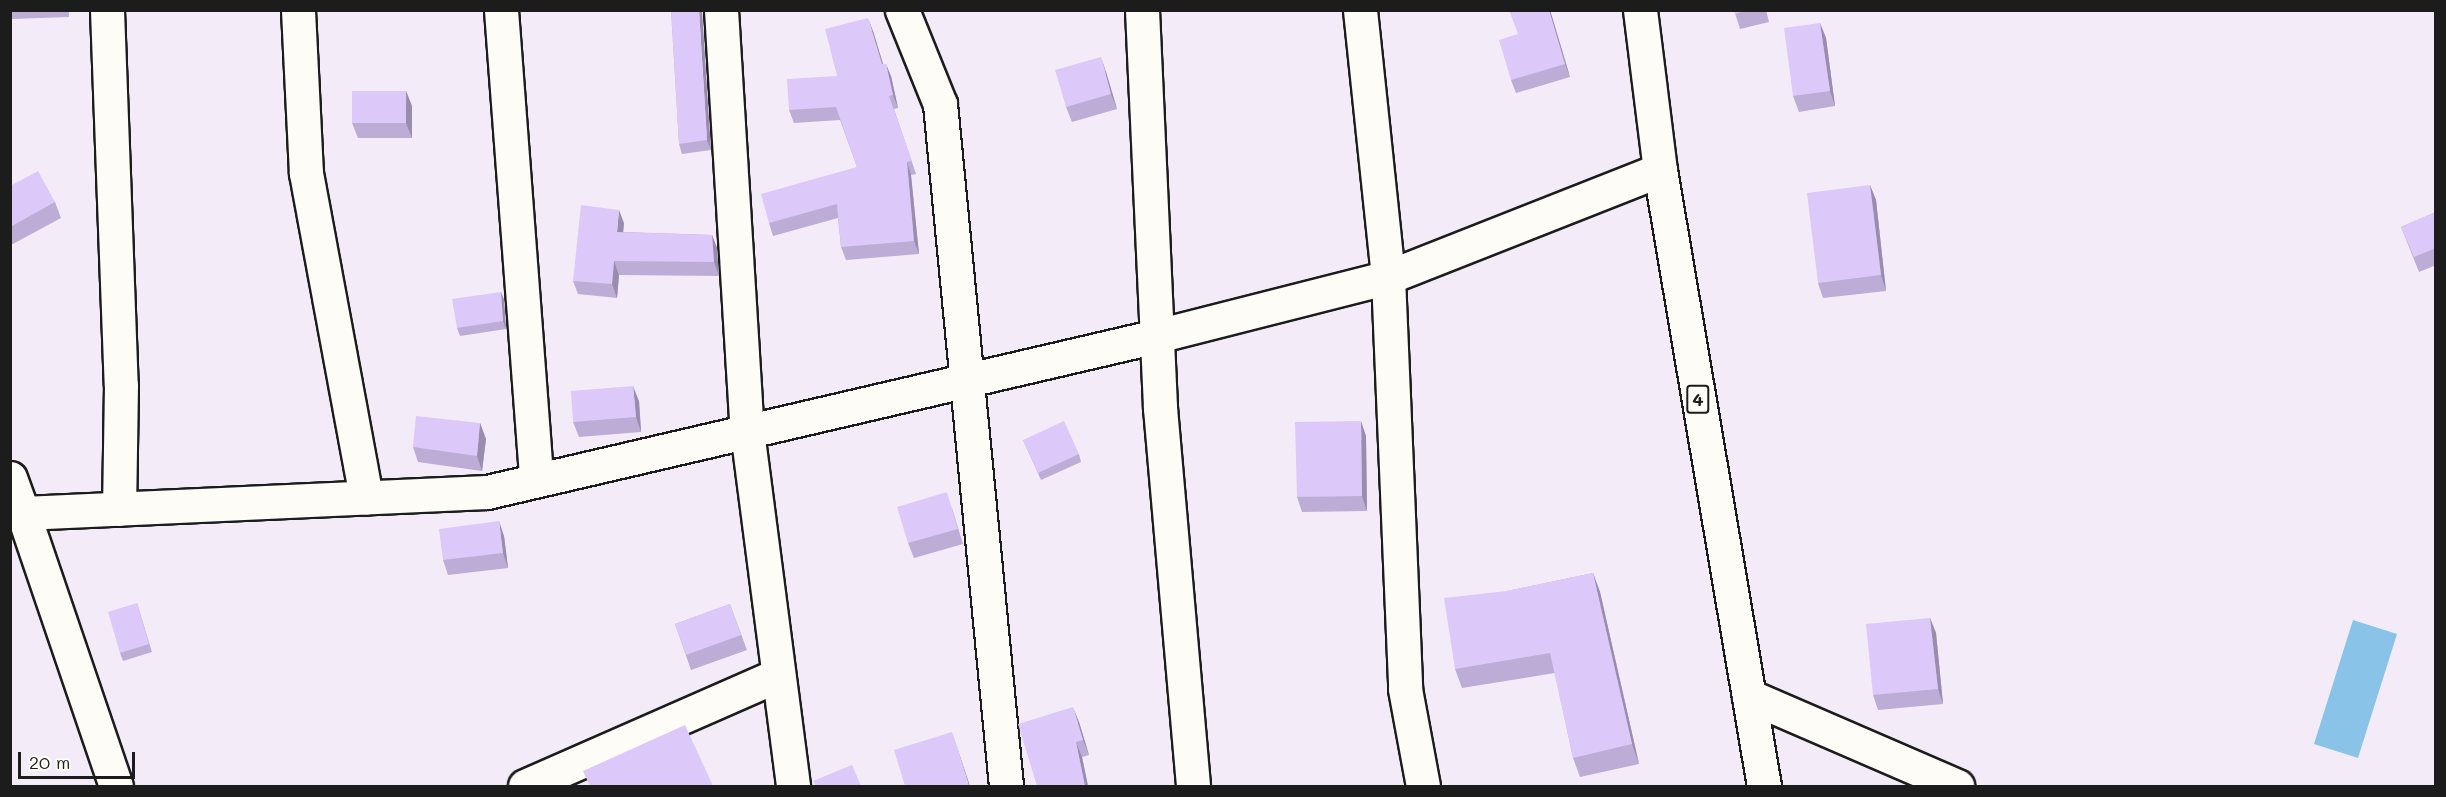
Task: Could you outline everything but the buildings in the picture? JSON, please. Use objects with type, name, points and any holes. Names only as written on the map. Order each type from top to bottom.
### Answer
[{"type":"main road","points":[[107,10],[121,386],[119,509]]},
{"type":"main road","points":[[298,10],[306,173],[366,497]]},
{"type":"main road","points":[[501,10],[536,480]]},
{"type":"main road","points":[[721,10],[747,431],[793,786]]},
{"type":"main road","points":[[902,10],[940,104],[1006,786]]},
{"type":"main road","points":[[1142,10],[1157,336],[1193,786]]},
{"type":"main road","points":[[1360,10],[1388,277],[1404,689],[1423,786]]},
{"type":"main road","name":"4","points":[[1640,10],[1660,170],[1764,786]]},
{"type":"main road","points":[[15,519],[119,509],[487,492],[1157,336],[1388,277],[1660,170]]},
{"type":"main road","points":[[10,478],[15,519],[116,786]]},
{"type":"main road","points":[[525,786],[778,675]]},
{"type":"main road","points":[[1749,696],[1957,786]]},
{"type":"water","points":[[2353,620],[2397,634],[2358,758],[2314,744]]}]
